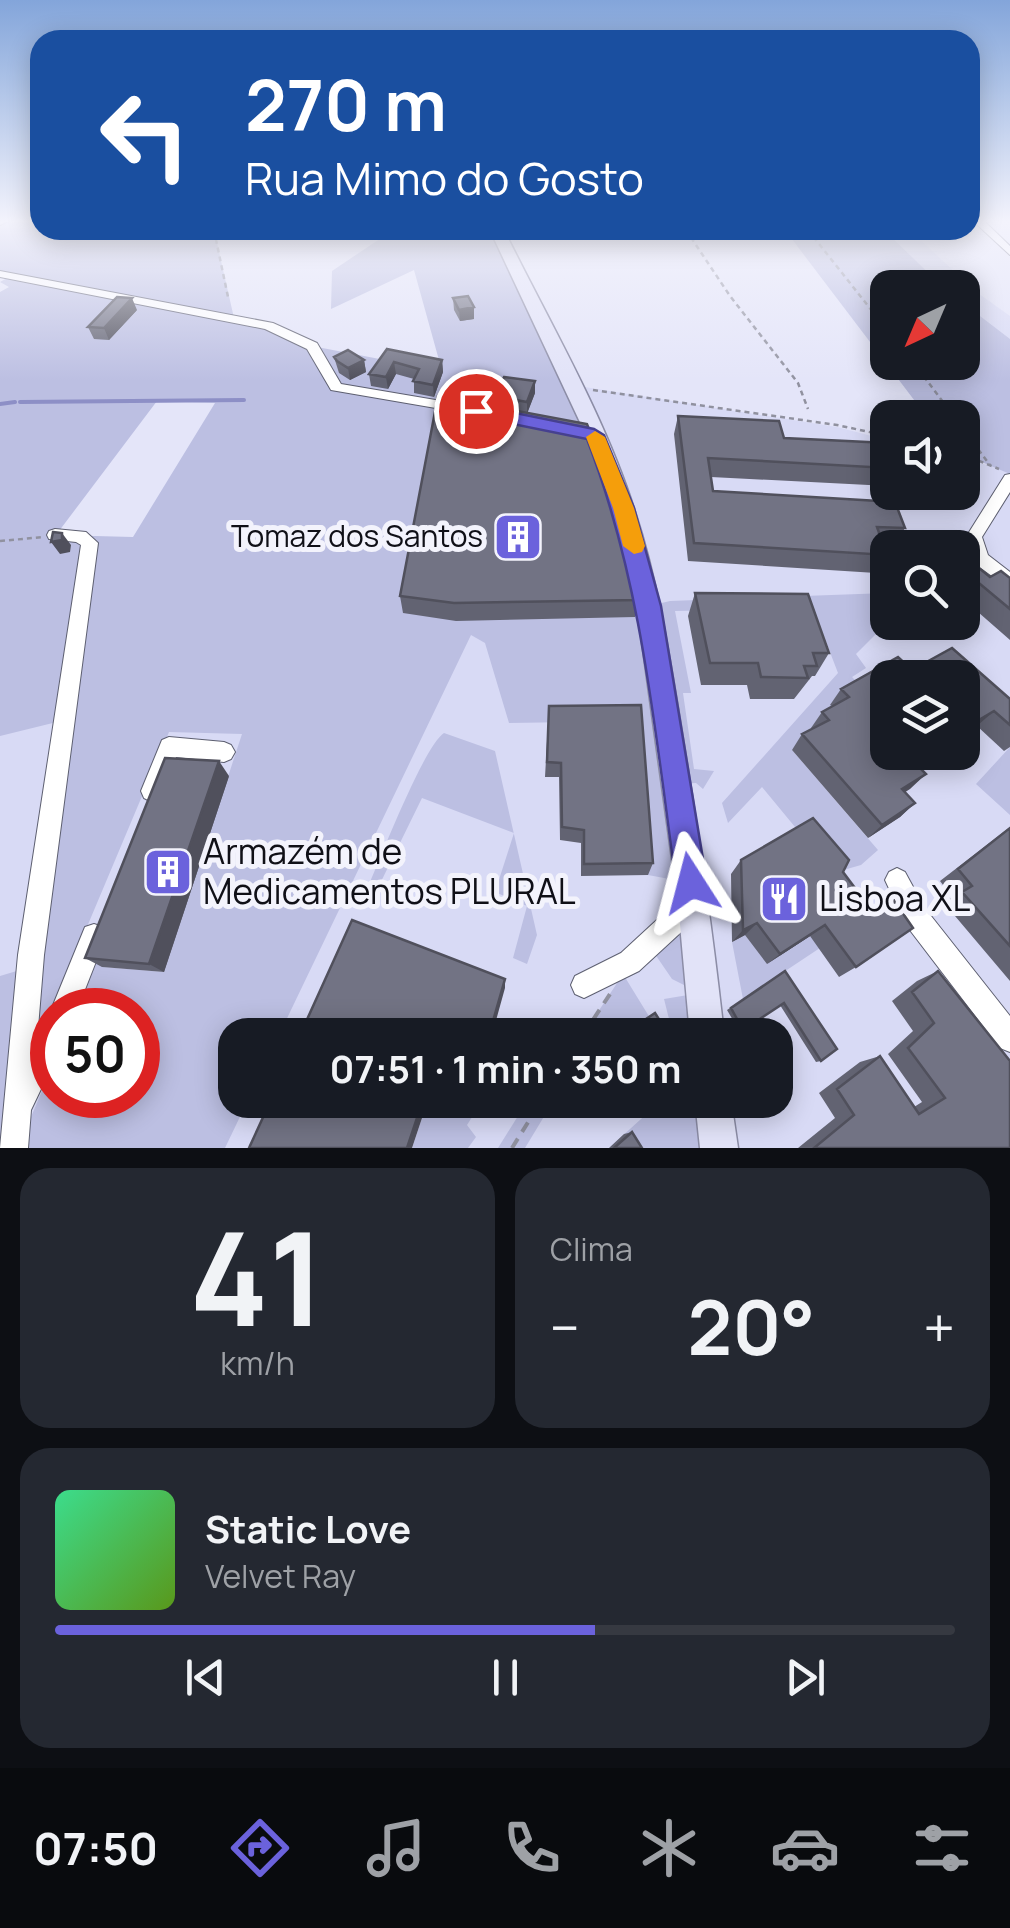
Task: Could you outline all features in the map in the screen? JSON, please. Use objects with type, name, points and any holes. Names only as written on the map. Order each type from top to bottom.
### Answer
[{"type":"main road","points":[[517,274],[573,387],[588,433],[624,508],[646,593],[694,902],[705,1018]]},
{"type":"main road","points":[[716,1118],[719,1148]]},
{"type":"street","points":[[0,274],[270,326],[312,346],[336,387],[476,411]]},
{"type":"street","points":[[1010,476],[974,537],[980,558],[1010,582]]},
{"type":"street","points":[[13,1148],[33,938],[90,544],[80,536],[55,535]]},
{"type":"street","points":[[143,814],[170,747],[224,752]]},
{"type":"street","points":[[896,880],[915,916],[943,955],[1010,1038]]},
{"type":"street","points":[[584,985],[630,962],[694,902]]},
{"type":"street","points":[[73,988],[102,918]]},
{"type":"street","points":[[16,1110],[30,1082]]},
{"type":"path","points":[[223,274],[228,297]]},
{"type":"path","points":[[715,274],[798,383],[808,409]]},
{"type":"path","points":[[843,274],[870,308]]},
{"type":"path","points":[[926,380],[941,400]]},
{"type":"path","points":[[573,387],[870,432]]},
{"type":"path","points":[[980,452],[991,466]]},
{"type":"path","points":[[980,461],[1010,476]]},
{"type":"path","points":[[0,541],[55,535]]},
{"type":"path","points":[[595,1018],[630,962]]},
{"type":"path","points":[[512,1148],[531,1118]]},
{"type":"shaded area","points":[[0,274],[224,274],[234,318],[269,326],[312,346],[442,371],[415,274],[518,274],[573,387],[649,606],[670,601],[870,594],[870,640],[856,654],[866,668],[852,677],[862,687],[817,735],[792,750],[878,850],[861,865],[833,873],[762,787],[728,823],[722,803],[838,673],[813,608],[675,611],[691,693],[683,693],[694,769],[714,771],[703,789],[696,783],[676,784],[691,883],[648,875],[636,721],[509,723],[485,643],[471,635],[287,1018],[218,1018],[218,1118],[239,1118],[225,1148],[18,1148],[31,1118],[160,1118],[160,988],[79,988],[165,772],[103,967],[164,972],[242,734],[169,732],[61,988],[30,988],[30,1068],[0,1148],[0,976],[30,967],[61,721],[0,736],[0,292],[9,287],[0,282],[9,277]],"holes":[[[157,401],[215,403],[133,537],[56,535]]]},
{"type":"shaded area","points":[[332,274],[406,274],[331,309]]},
{"type":"shaded area","points":[[818,274],[870,274],[870,342]]},
{"type":"shaded area","points":[[980,295],[1010,316],[1010,342],[980,320]]},
{"type":"shaded area","points":[[980,316],[1010,339],[1010,474],[980,461],[980,400],[914,400],[899,380],[980,380]]},
{"type":"shaded area","points":[[572,385],[870,436],[870,510],[980,510],[980,463],[1010,467],[1010,1148],[0,1148],[0,733]]},
{"type":"shaded area","points":[[444,733],[495,751],[514,833],[422,798],[372,900],[368,887],[392,829],[425,759]]},
{"type":"shaded area","points":[[1010,747],[1010,815],[976,784]]},
{"type":"shaded area","points":[[514,834],[537,935],[527,964],[513,958],[527,906],[495,892]]},
{"type":"shaded area","points":[[694,902],[706,1018],[669,1018],[664,999],[700,993],[672,979],[648,944]]},
{"type":"shaded area","points":[[847,912],[856,924],[743,999],[732,942],[745,935]]},
{"type":"shaded area","points":[[623,974],[650,1018],[594,1018]]},
{"type":"shaded area","points":[[422,1118],[471,1118],[467,1125],[476,1137],[468,1148],[412,1148]]},
{"type":"shaded area","points":[[517,1118],[543,1118],[525,1148],[498,1148]]},
{"type":"shaded area","points":[[642,1118],[699,1118],[700,1148],[609,1148]]},
{"type":"building","points":[[468,296],[474,307],[459,310],[453,298]]},
{"type":"building","points":[[117,297],[132,298],[104,328],[88,327]]},
{"type":"building","points":[[387,349],[442,360],[433,385],[413,381],[419,369],[394,362],[386,377],[369,374]]},
{"type":"building","points":[[348,350],[364,360],[348,368],[334,357]]},
{"type":"building","points":[[504,377],[535,381],[527,402],[495,396]]},
{"type":"building","name":"Tomaz dos Santos","points":[[438,396],[587,424],[613,491],[639,600],[454,603],[400,596]]},
{"type":"building","points":[[678,416],[779,421],[784,438],[870,442],[870,467],[708,458],[713,491],[870,500],[870,510],[898,510],[905,528],[870,530],[870,554],[694,543]]},
{"type":"building","points":[[53,532],[62,533],[62,540],[51,542]]},
{"type":"building","points":[[980,569],[990,577],[1001,571],[1010,578],[1010,609],[980,584]]},
{"type":"building","points":[[695,593],[808,594],[829,653],[813,653],[817,666],[804,666],[808,678],[761,677],[758,663],[710,663]]},
{"type":"building","points":[[952,648],[966,660],[930,660]]},
{"type":"building","points":[[870,673],[870,770],[922,770],[926,774],[902,789],[915,803],[882,825],[802,734],[829,720],[822,712],[849,697],[841,689]]},
{"type":"building","points":[[980,673],[1010,699],[1010,725],[994,711],[980,719]]},
{"type":"building","points":[[641,705],[653,863],[584,864],[584,830],[562,827],[561,763],[547,762],[549,706]]},
{"type":"building","name":"Armazém de Medicamentos PLURAL","points":[[165,758],[219,761],[149,964],[85,958]]},
{"type":"building","points":[[813,818],[849,860],[843,872],[873,912],[893,899],[913,928],[856,967],[825,925],[780,954],[757,923],[743,930],[741,860]]},
{"type":"building","points":[[1010,828],[1010,946],[962,892],[972,886],[958,869]]},
{"type":"building","points":[[352,920],[505,979],[494,1018],[308,1018]]},
{"type":"building","points":[[785,971],[837,1049],[821,1061],[784,1003],[761,1018],[736,1018],[731,1008]]},
{"type":"building","points":[[938,971],[1010,1061],[1010,1148],[814,1148],[854,1115],[837,1089],[880,1056],[919,1114],[945,1098],[908,1048],[934,1023],[912,992]]},
{"type":"building","points":[[263,1118],[417,1118],[407,1148],[249,1148]]},
{"type":"building","points":[[632,1132],[642,1148],[614,1148]]},
{"type":"waterway","points":[[20,402],[244,400]]},
{"type":"waterway","points":[[0,404],[15,402]]},
{"type":"slow traffic","points":[[595,437],[624,508],[634,546]]},
{"type":"place","name":"Tomaz dos Santos","points":[[518,537]]},
{"type":"place","name":"Armazém de Medicamentos PLURAL","points":[[168,872]]},
{"type":"place","name":"Lisboa XL","points":[[784,899]]},
{"type":"route","points":[[476,411],[594,435],[624,508],[649,606],[691,883]]}]
